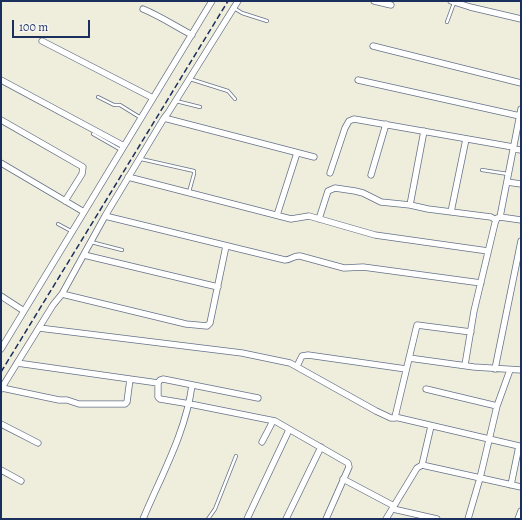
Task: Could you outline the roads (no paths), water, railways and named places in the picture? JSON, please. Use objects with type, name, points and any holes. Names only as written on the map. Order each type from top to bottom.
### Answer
[{"type":"street","points":[[1,349],[71,231],[154,98],[212,1]]},
{"type":"street","points":[[130,379],[127,402],[125,404],[79,404],[67,400],[59,400],[1,389],[53,305],[62,294],[128,177],[238,1]]},
{"type":"street","points":[[374,1],[391,5]]},
{"type":"street","points":[[453,2],[471,4],[521,20]]},
{"type":"street","points":[[143,9],[192,34]]},
{"type":"street","points":[[42,41],[154,98]]},
{"type":"street","points":[[373,46],[521,83]]},
{"type":"street","points":[[1,80],[123,148]]},
{"type":"street","points":[[358,80],[520,116]]},
{"type":"street","points":[[465,365],[481,283],[498,218],[521,109]]},
{"type":"street","points":[[164,118],[314,157]]},
{"type":"street","points":[[330,173],[345,128],[349,121],[357,119],[521,150]]},
{"type":"street","points":[[1,120],[83,167],[82,174],[65,201]]},
{"type":"street","points":[[371,175],[386,124]]},
{"type":"street","points":[[410,205],[424,131]]},
{"type":"street","points":[[451,212],[466,139]]},
{"type":"street","points":[[277,215],[297,153]]},
{"type":"street","points":[[1,163],[84,212]]},
{"type":"street","points":[[128,177],[291,219],[304,216],[374,235],[488,252]]},
{"type":"street","points":[[506,182],[521,184]]},
{"type":"street","points":[[319,219],[327,193],[332,188],[363,193],[380,202],[521,220]]},
{"type":"street","points":[[105,216],[285,260],[289,260],[295,256],[300,256],[344,268],[363,267],[481,283]]},
{"type":"street","points":[[495,368],[521,241]]},
{"type":"street","points":[[62,294],[186,324],[205,326],[210,323],[226,246]]},
{"type":"street","points":[[84,255],[218,287]]},
{"type":"street","points":[[1,296],[24,311]]},
{"type":"street","points":[[395,418],[418,324],[471,332]]},
{"type":"street","points":[[39,328],[242,353],[287,362],[297,366],[390,418],[519,446],[511,485]]},
{"type":"street","points":[[297,366],[302,356],[308,355],[406,369]]},
{"type":"street","points":[[409,358],[521,370]]},
{"type":"street","points":[[17,363],[158,383],[160,380],[163,380],[258,398]]},
{"type":"street","points":[[468,519],[480,478],[497,406],[510,370]]},
{"type":"street","points":[[158,383],[159,398],[273,420],[348,463],[349,467],[326,519]]},
{"type":"street","points":[[143,519],[184,422],[190,404],[192,386]]},
{"type":"street","points":[[426,389],[497,406]]},
{"type":"street","points":[[262,442],[273,420]]},
{"type":"street","points":[[1,424],[38,443]]},
{"type":"street","points":[[422,465],[431,426]]},
{"type":"street","points":[[246,519],[289,430]]},
{"type":"street","points":[[286,519],[321,447]]},
{"type":"street","points":[[386,519],[417,468],[422,465],[521,487]]},
{"type":"street","points":[[1,470],[21,481]]},
{"type":"street","points":[[343,479],[393,508],[437,519]]},
{"type":"street","points":[[518,519],[521,511]]},
{"type":"lane","points":[[447,22],[453,2]]},
{"type":"lane","points":[[233,8],[242,13],[267,21]]},
{"type":"lane","points":[[190,79],[228,91],[235,99]]},
{"type":"lane","points":[[98,97],[114,105],[120,105],[141,118]]},
{"type":"lane","points":[[176,101],[200,107]]},
{"type":"lane","points":[[93,134],[123,148]]},
{"type":"lane","points":[[140,159],[194,172],[189,192]]},
{"type":"lane","points":[[482,170],[508,174]]},
{"type":"lane","points":[[58,224],[71,231]]},
{"type":"lane","points":[[91,242],[122,250]]},
{"type":"lane","points":[[208,519],[215,509],[236,456]]},
{"type":"railway","points":[[1,372],[228,1]]}]
